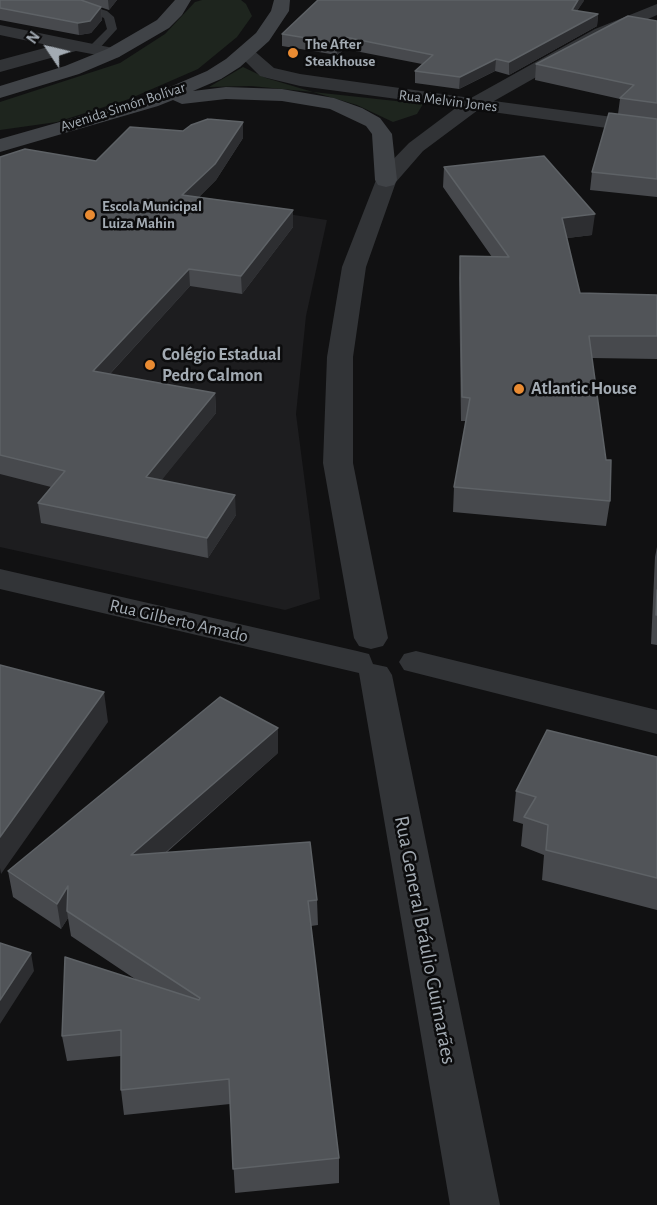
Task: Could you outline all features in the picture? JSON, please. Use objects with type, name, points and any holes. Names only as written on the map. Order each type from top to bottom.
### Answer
[{"type":"street","points":[[0,92],[72,70],[113,53],[163,24],[185,0]]},
{"type":"street","name":"Avenida Simón Bolívar","points":[[0,146],[151,102],[214,75],[246,53],[273,24],[280,11],[282,0]]},
{"type":"street","name":"Rua General Bráulio Guimarães","points":[[475,1205],[368,658],[338,464],[340,357],[354,267],[386,180],[416,147],[474,104],[601,33],[657,9]]},
{"type":"street","points":[[0,30],[113,53]]},
{"type":"street","points":[[0,66],[75,45]]},
{"type":"street","name":"Rua Melvin Jones","points":[[246,53],[261,68],[286,78],[657,129]]},
{"type":"street","points":[[151,102],[235,93],[282,95],[334,104],[372,122],[382,134],[386,180]]},
{"type":"street","name":"Rua Gilberto Amado","points":[[0,579],[368,658],[392,676],[407,671],[416,662],[657,722]]},
{"type":"lane","points":[[61,0],[109,17],[111,29],[93,49]]},
{"type":"shaded area","points":[[241,0],[246,4],[252,16],[237,37],[198,69],[129,99],[57,122],[0,130],[0,102],[120,63],[165,34],[195,2]]},
{"type":"shaded area","points":[[243,67],[266,78],[313,92],[251,86],[209,87]]},
{"type":"shaded area","points":[[313,92],[423,104],[417,114],[393,122],[357,105]]},
{"type":"shaded area","name":"Colégio Estadual Pedro Calmon","points":[[202,201],[327,220],[306,316],[296,414],[320,599],[285,610],[0,547],[0,250]]},
{"type":"building","points":[[0,0],[81,0],[101,7],[90,21],[78,23],[0,8]]},
{"type":"building","points":[[318,0],[578,0],[572,10],[598,14],[509,62],[496,59],[460,77],[415,71],[433,55],[345,37],[337,43],[282,34]]},
{"type":"building","points":[[628,16],[657,21],[657,103],[620,98],[634,85],[536,64]]},
{"type":"building","points":[[609,113],[657,119],[657,179],[592,172]]},
{"type":"building","points":[[208,119],[243,122],[215,164],[182,195],[293,210],[241,276],[189,269],[93,371],[215,393],[146,477],[235,495],[207,538],[38,503],[65,471],[0,455],[0,157],[25,149],[96,161],[130,127],[183,131],[191,125]]},
{"type":"building","points":[[544,156],[595,214],[562,218],[580,293],[657,295],[657,336],[589,336],[606,460],[611,460],[610,501],[454,487],[470,398],[462,397],[460,256],[509,257],[444,167]]},
{"type":"building","points":[[0,665],[104,692],[0,837]]},
{"type":"building","points":[[220,697],[278,728],[131,855],[310,842],[317,900],[308,901],[339,1158],[233,1169],[229,1079],[121,1090],[121,1030],[62,1036],[65,957],[199,1000],[200,998],[67,911],[68,886],[57,904],[8,871]]},
{"type":"building","points":[[547,730],[657,757],[657,878],[546,850],[548,825],[524,817],[536,797],[516,791]]},
{"type":"building","points":[[0,943],[31,953],[0,1000]]},
{"type":"place","name":"The After Steakhouse","points":[[293,53]]},
{"type":"place","name":"Escola Municipal Luiza Mahin","points":[[90,215]]},
{"type":"place","name":"Colégio Estadual Pedro Calmon","points":[[150,365]]},
{"type":"place","name":"Atlantic House","points":[[519,389]]}]
